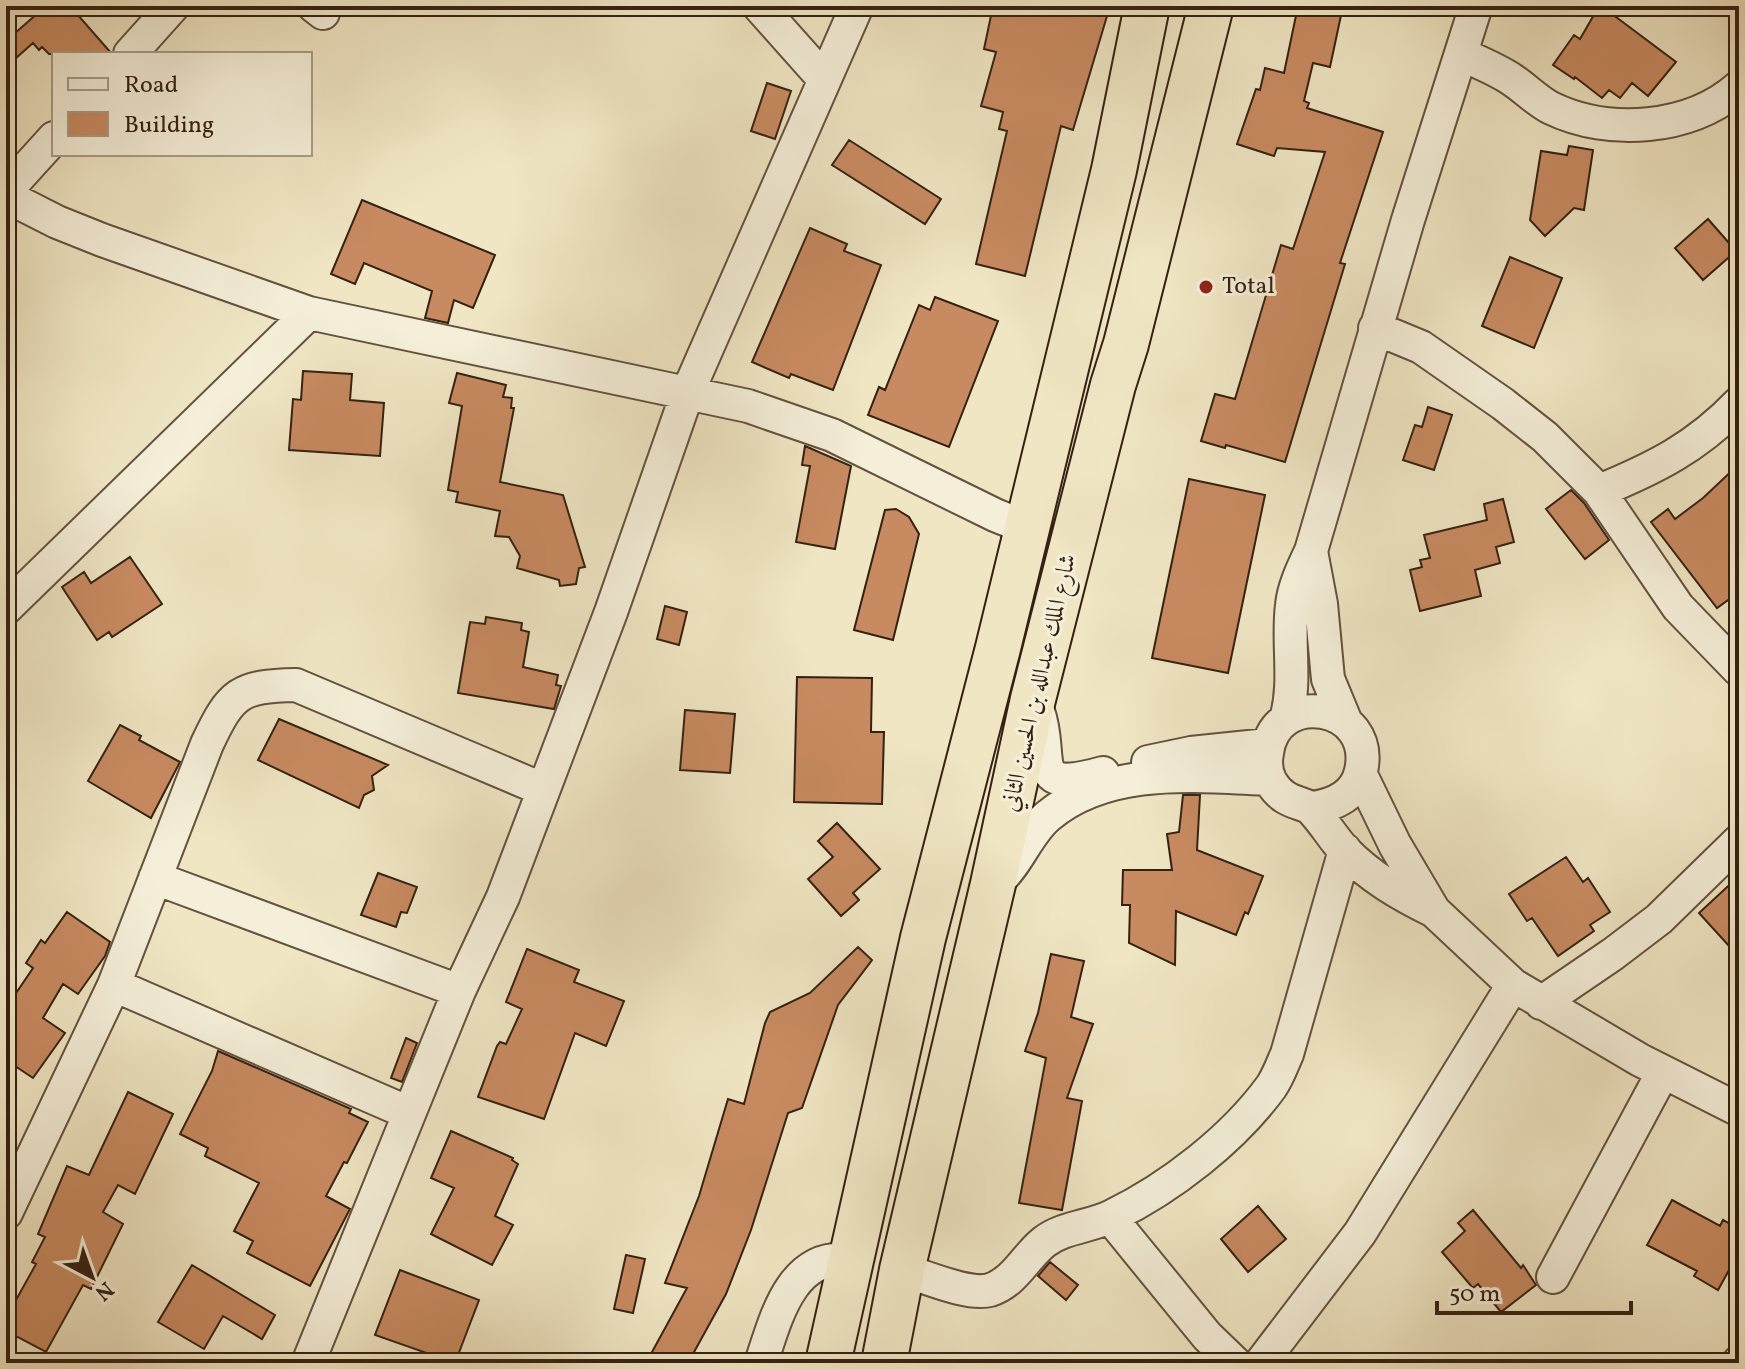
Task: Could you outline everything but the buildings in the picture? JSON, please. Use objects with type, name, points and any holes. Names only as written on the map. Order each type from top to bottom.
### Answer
[{"type":"highway","name":"شارع الملك عبدالله بن الحسين الثاني","points":[[828,1363],[923,938],[1114,170],[1147,6]]},
{"type":"highway","name":"شارع الملك عبدالله بن الحسين الثاني","points":[[884,1363],[902,1270],[1033,699],[1211,6]]},
{"type":"highway","points":[[1065,371],[1084,361],[1106,374],[1113,385]]},
{"type":"street","points":[[132,52],[173,6]]},
{"type":"street","points":[[759,6],[824,79]]},
{"type":"street","points":[[308,1363],[459,991],[503,897],[611,612],[687,394],[857,6]]},
{"type":"street","points":[[1286,719],[1293,680],[1292,604],[1299,577],[1311,551],[1375,328],[1476,6]]},
{"type":"street","points":[[1461,54],[1510,78],[1549,107],[1599,122],[1651,124],[1678,119],[1739,87]]},
{"type":"street","points":[[52,140],[6,194],[57,222],[102,240],[309,313],[748,406],[832,435],[1027,528]]},
{"type":"street","points":[[6,608],[309,313]]},
{"type":"street","points":[[1375,328],[1421,347],[1545,437],[1599,491],[1678,607],[1739,670]]},
{"type":"street","points":[[1599,491],[1639,475],[1682,452],[1714,429],[1739,403]]},
{"type":"street","points":[[1311,551],[1321,604],[1328,679],[1345,720],[1355,732],[1363,760],[1361,775],[1353,789],[1341,800],[1327,806],[1312,808],[1294,804],[1280,794],[1269,779],[1265,762],[1275,730],[1286,719],[1300,712],[1316,710],[1345,720]]},
{"type":"street","points":[[6,1213],[114,985],[221,716],[235,697],[259,686],[296,685],[542,789]]},
{"type":"street","points":[[1033,699],[1043,727],[1045,767],[1050,775],[1059,779],[1132,772],[1269,779]]},
{"type":"street","points":[[993,884],[1011,868],[1028,839],[1048,816],[1074,799],[1132,772],[1191,753],[1268,745]]},
{"type":"street","points":[[1361,775],[1395,845],[1434,911],[1513,985],[1663,1072],[1739,1110]]},
{"type":"street","points":[[1312,808],[1345,850],[1372,875],[1434,911]]},
{"type":"street","points":[[1541,1003],[1659,919],[1739,841]]},
{"type":"street","points":[[902,1270],[975,1292],[990,1290],[1014,1274],[1044,1242],[1058,1233],[1110,1217],[1167,1185],[1221,1140],[1273,1084],[1287,1054],[1345,850]]},
{"type":"street","points":[[155,878],[459,991]]},
{"type":"street","points":[[114,985],[409,1113]]},
{"type":"street","points":[[1261,1363],[1360,1233],[1513,985]]},
{"type":"street","points":[[1553,1277],[1663,1072]]},
{"type":"street","points":[[1110,1217],[1207,1336],[1235,1363]]},
{"type":"street","points":[[761,1363],[786,1297],[799,1276],[816,1264],[834,1258],[850,1260]]},
{"type":"place","name":"Total","points":[[1206,287]]}]
